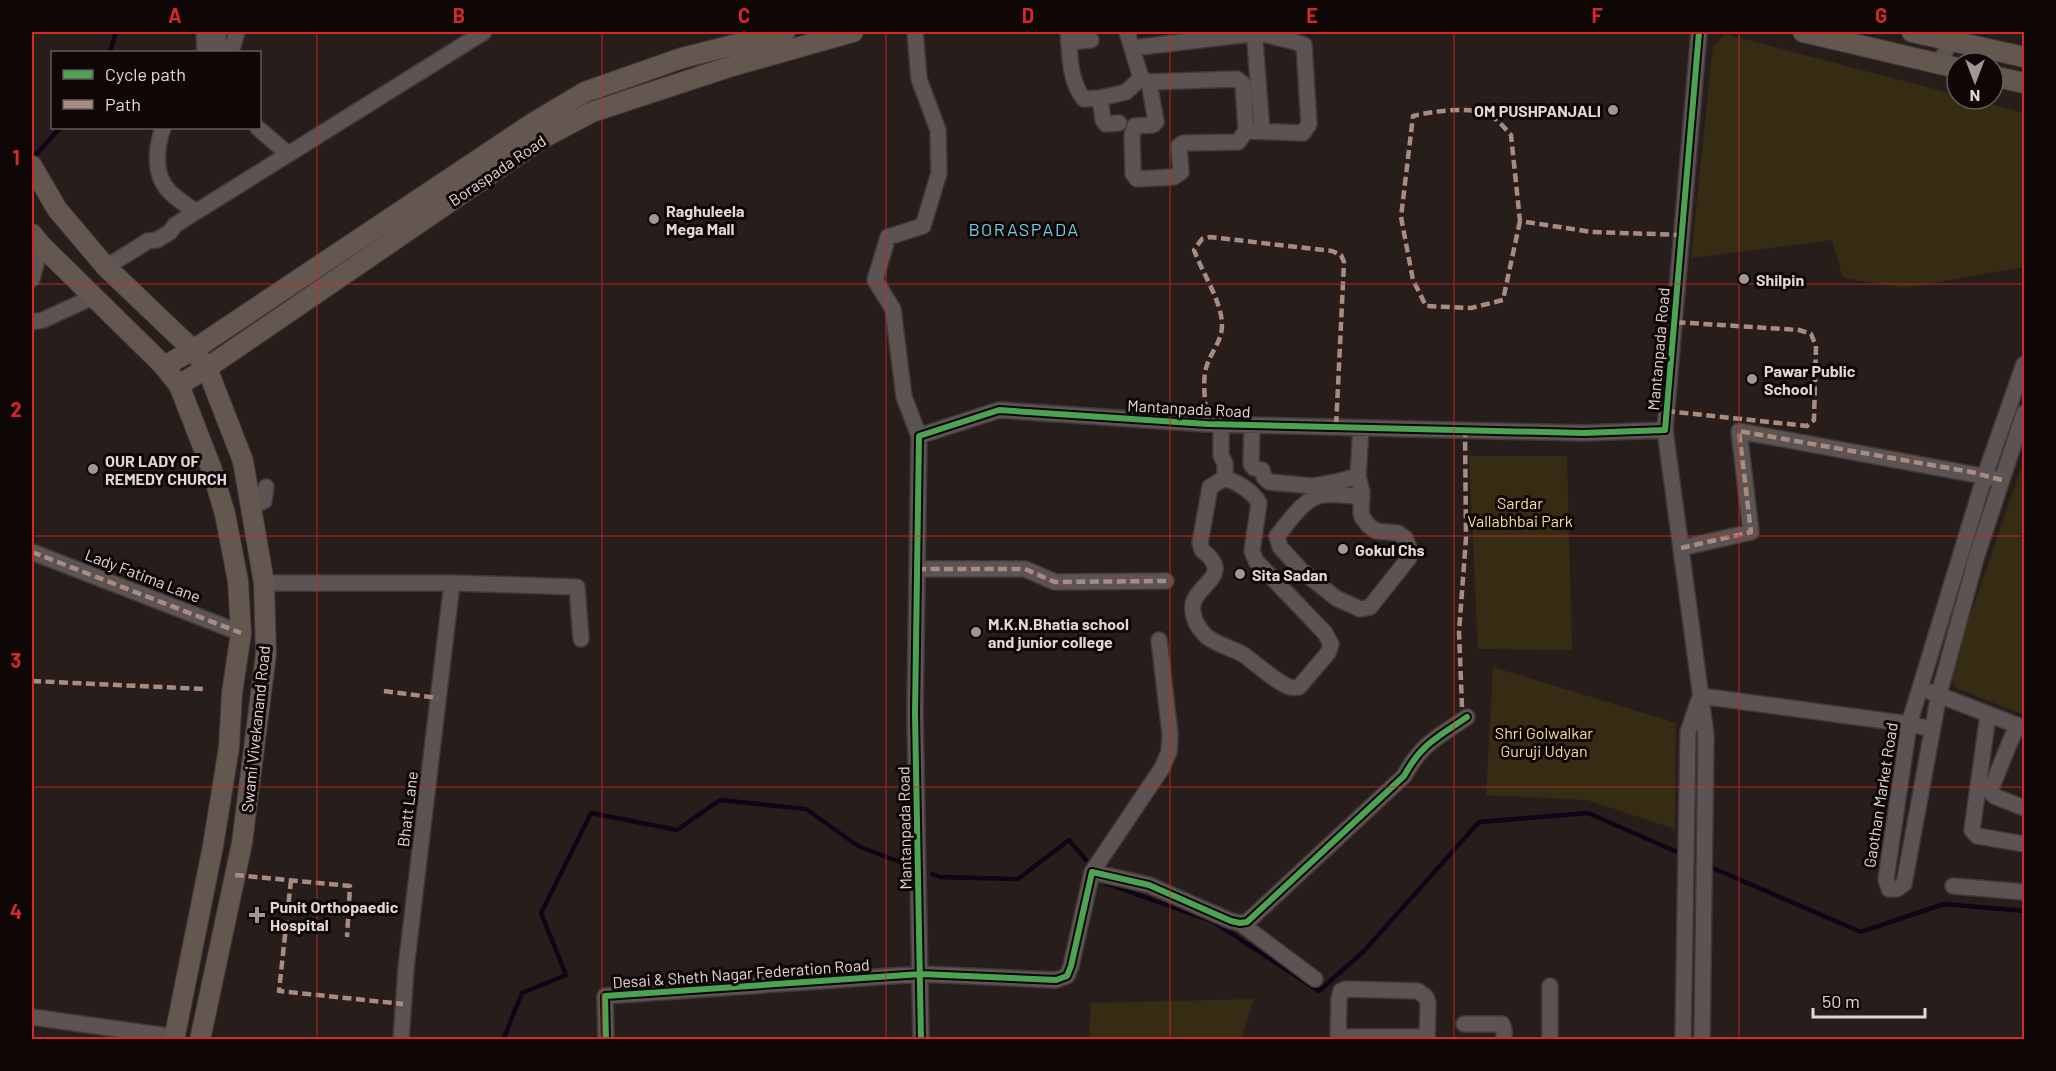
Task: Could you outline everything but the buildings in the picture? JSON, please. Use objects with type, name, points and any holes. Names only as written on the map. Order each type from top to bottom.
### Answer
[{"type":"main road","name":"Boraspada Road","points":[[162,364],[166,365],[193,350],[533,123],[585,92],[682,58],[785,32]]},
{"type":"main road","name":"Boraspada Road","points":[[179,385],[543,138],[592,112],[729,67],[854,32]]},
{"type":"main road","points":[[1803,32],[1945,65]]},
{"type":"main road","points":[[1912,32],[1953,36],[2025,57]]},
{"type":"main road","points":[[2005,79],[2025,83]]},
{"type":"main road","name":"Swami Vivekanand Road","points":[[32,166],[57,209],[106,267],[193,350],[207,368],[243,461],[264,583],[266,654],[242,843],[200,1040]]},
{"type":"main road","name":"Swami Vivekanand Road","points":[[36,239],[162,364],[179,385],[207,454],[225,514],[238,580],[241,633],[232,693],[229,747],[213,846],[174,1038]]},
{"type":"street","points":[[204,32],[205,51]]},
{"type":"street","points":[[218,32],[219,51]]},
{"type":"street","points":[[231,51],[237,32]]},
{"type":"street","points":[[106,267],[148,241],[157,240],[170,232],[175,225],[484,32]]},
{"type":"street","points":[[915,32],[919,79],[938,130],[939,173],[923,226],[888,237],[875,280],[893,309],[904,397],[919,436]]},
{"type":"street","points":[[1091,40],[1068,37],[1074,81],[1078,92],[1084,99],[1126,92],[1145,80],[1237,79],[1243,84],[1246,131],[1238,142],[1183,143],[1179,146],[1180,172],[1174,177],[1137,179],[1133,174],[1132,135],[1135,126],[1153,125],[1156,122],[1145,80],[1127,32]]},
{"type":"street","points":[[1132,48],[1259,32],[1304,45],[1309,124],[1303,133],[1246,131]]},
{"type":"street","points":[[1259,32],[1255,42],[1262,132]]},
{"type":"street","name":"Mantanpada Road","points":[[921,1040],[915,714],[919,436],[999,410],[1252,425],[1583,433],[1665,430],[1700,32]]},
{"type":"street","points":[[1950,51],[1953,36]]},
{"type":"street","points":[[1100,98],[1103,120],[1106,124],[1119,123]]},
{"type":"street","points":[[163,129],[157,147],[157,163],[162,179],[168,190],[196,212]]},
{"type":"street","points":[[259,129],[288,154]]},
{"type":"street","points":[[32,279],[36,239]]},
{"type":"street","points":[[32,322],[43,320],[93,297]]},
{"type":"street","name":"Gaothan Market Road","points":[[2025,364],[2019,398],[1985,475],[1908,724],[1886,879],[1888,889],[1897,889],[1904,884],[1939,694],[1977,555],[2025,412]]},
{"type":"street","points":[[1225,424],[1229,457],[1225,471],[1210,487],[1200,543],[1202,550],[1211,557],[1216,566],[1215,574],[1197,595],[1192,609],[1197,626],[1208,638],[1242,654],[1289,687],[1299,687],[1328,653],[1331,644],[1324,633],[1256,561],[1252,551],[1259,503],[1255,496],[1225,471]]},
{"type":"street","points":[[1252,425],[1251,464],[1254,468],[1262,470],[1269,482],[1313,486],[1336,483],[1358,476]]},
{"type":"street","points":[[1361,428],[1358,476],[1362,497],[1361,512],[1368,525],[1377,531],[1398,534],[1405,538],[1409,547],[1409,558],[1370,607],[1360,609],[1336,598],[1302,571],[1280,547],[1277,536],[1307,502],[1315,497],[1323,495],[1362,497]]},
{"type":"street","points":[[1665,430],[1706,735],[1702,1040]]},
{"type":"street","points":[[1681,548],[1751,531],[1739,432],[1985,475],[2002,480]]},
{"type":"street","points":[[250,506],[266,499],[266,488]]},
{"type":"street","name":"Lady Fatima Lane","points":[[32,552],[241,633]]},
{"type":"street","points":[[917,569],[1025,569],[1055,582],[1166,580]]},
{"type":"street","points":[[264,583],[452,583],[577,587],[581,639]]},
{"type":"street","name":"Bhatt Lane","points":[[401,1040],[406,968],[452,583]]},
{"type":"street","points":[[921,974],[1056,980],[1067,976],[1092,872],[1161,768],[1168,752],[1170,734],[1159,640]]},
{"type":"street","points":[[1919,690],[1939,694],[2021,727],[1990,791],[1994,796],[2025,808]]},
{"type":"street","points":[[1701,696],[1932,729]]},
{"type":"street","points":[[1683,1040],[1688,732],[1701,696]]},
{"type":"street","points":[[1988,715],[1972,830],[1977,836],[2025,844]]},
{"type":"street","points":[[1240,923],[1247,922],[1256,915],[1404,776],[1414,758],[1429,742],[1467,717]]},
{"type":"street","points":[[1092,872],[1149,885],[1240,923],[1315,979]]},
{"type":"street","points":[[1953,886],[2025,892]]},
{"type":"street","name":"Desai & Sheth Nagar Federation Road","points":[[606,1040],[605,996],[921,974]]},
{"type":"street","points":[[1550,986],[1550,1040]]},
{"type":"street","points":[[1346,989],[1418,991],[1426,997],[1428,1003],[1427,1038],[1338,1038],[1341,991],[1346,989]]},
{"type":"street","points":[[32,1017],[174,1038]]},
{"type":"street","points":[[1464,1024],[1502,1024],[1504,1040]]},
{"type":"green space","points":[[1725,34],[1945,92],[1945,111],[2005,111],[2005,108],[2024,113],[2024,267],[1905,288],[1843,278],[1832,240],[1691,258],[1713,46]]},
{"type":"green space","name":"Sardar Vallabhbai Park","points":[[1469,456],[1567,456],[1572,650],[1478,649]]},
{"type":"green space","points":[[2024,460],[2024,715],[1956,688],[1950,674]]},
{"type":"green space","name":"Shri Golwalkar Guruji Udyan","points":[[1493,667],[1676,723],[1675,829],[1587,800],[1486,795]]},
{"type":"green space","points":[[1254,999],[1241,1039],[1089,1039],[1091,1003]]},
{"type":"waterway","points":[[110,51],[116,32]]},
{"type":"waterway","points":[[32,159],[59,129]]},
{"type":"waterway","points":[[503,1040],[522,993],[566,975],[541,913],[591,813],[677,830],[720,800],[806,809],[858,846],[905,864]]},
{"type":"waterway","points":[[1102,880],[1214,922],[1319,991],[1364,951],[1479,822],[1588,813],[1700,862]]},
{"type":"waterway","points":[[932,874],[940,877],[1018,879],[1069,840],[1086,860]]},
{"type":"waterway","points":[[1708,866],[1861,932],[1944,904],[2024,911]]},
{"type":"marked path","points":[[1520,221],[1503,300],[1471,308],[1426,306],[1413,280],[1401,217],[1413,116],[1431,112],[1463,110],[1483,112],[1499,122],[1511,135],[1520,221],[1592,232],[1682,235]]},
{"type":"marked path","points":[[1207,424],[1205,374],[1220,337],[1222,325],[1219,307],[1194,250],[1202,239],[1210,237],[1332,251],[1341,255],[1344,262],[1336,428]]},
{"type":"marked path","points":[[1666,411],[1807,426],[1814,420],[1816,346],[1811,334],[1799,330],[1674,322]]},
{"type":"marked path","points":[[1462,707],[1459,632],[1466,538],[1465,431]]},
{"type":"marked path","points":[[1681,548],[1751,532],[1739,431],[1971,472],[2002,480]]},
{"type":"marked path","points":[[32,552],[241,633]]},
{"type":"marked path","points":[[917,569],[1025,569],[1055,582],[1166,581]]},
{"type":"marked path","points":[[32,681],[204,689]]},
{"type":"marked path","points":[[384,691],[438,698]]},
{"type":"marked path","points":[[235,875],[350,886],[347,937]]},
{"type":"marked path","points":[[291,880],[279,991],[403,1004]]},
{"type":"cycle path","points":[[921,1040],[915,714],[919,436],[999,410],[1207,424],[1583,433],[1665,430],[1699,32]]},
{"type":"cycle path","points":[[606,1040],[605,996],[921,974],[1056,980],[1067,976],[1071,966],[1092,872],[1149,885],[1231,921],[1247,922],[1404,776],[1424,748],[1467,717]]},
{"type":"place","name":"OM PUSHPANJALI","points":[[1613,110]]},
{"type":"place","name":"Raghuleela Mega Mall","points":[[654,219]]},
{"type":"place","name":"Shilpin","points":[[1744,279]]},
{"type":"place","name":"Pawar Public School","points":[[1752,379]]},
{"type":"place","name":"OUR LADY OF REMEDY CHURCH","points":[[93,469]]},
{"type":"place","name":"Gokul Chs","points":[[1343,549]]},
{"type":"place","name":"Sita Sadan","points":[[1240,574]]},
{"type":"place","name":"M.K.N.Bhatia school and junior college","points":[[976,632]]},
{"type":"place","name":"Punit Orthopaedic Hospital","points":[[257,915]]},
{"type":"district","name":"BORASPADA","points":[[1024,229]]}]
